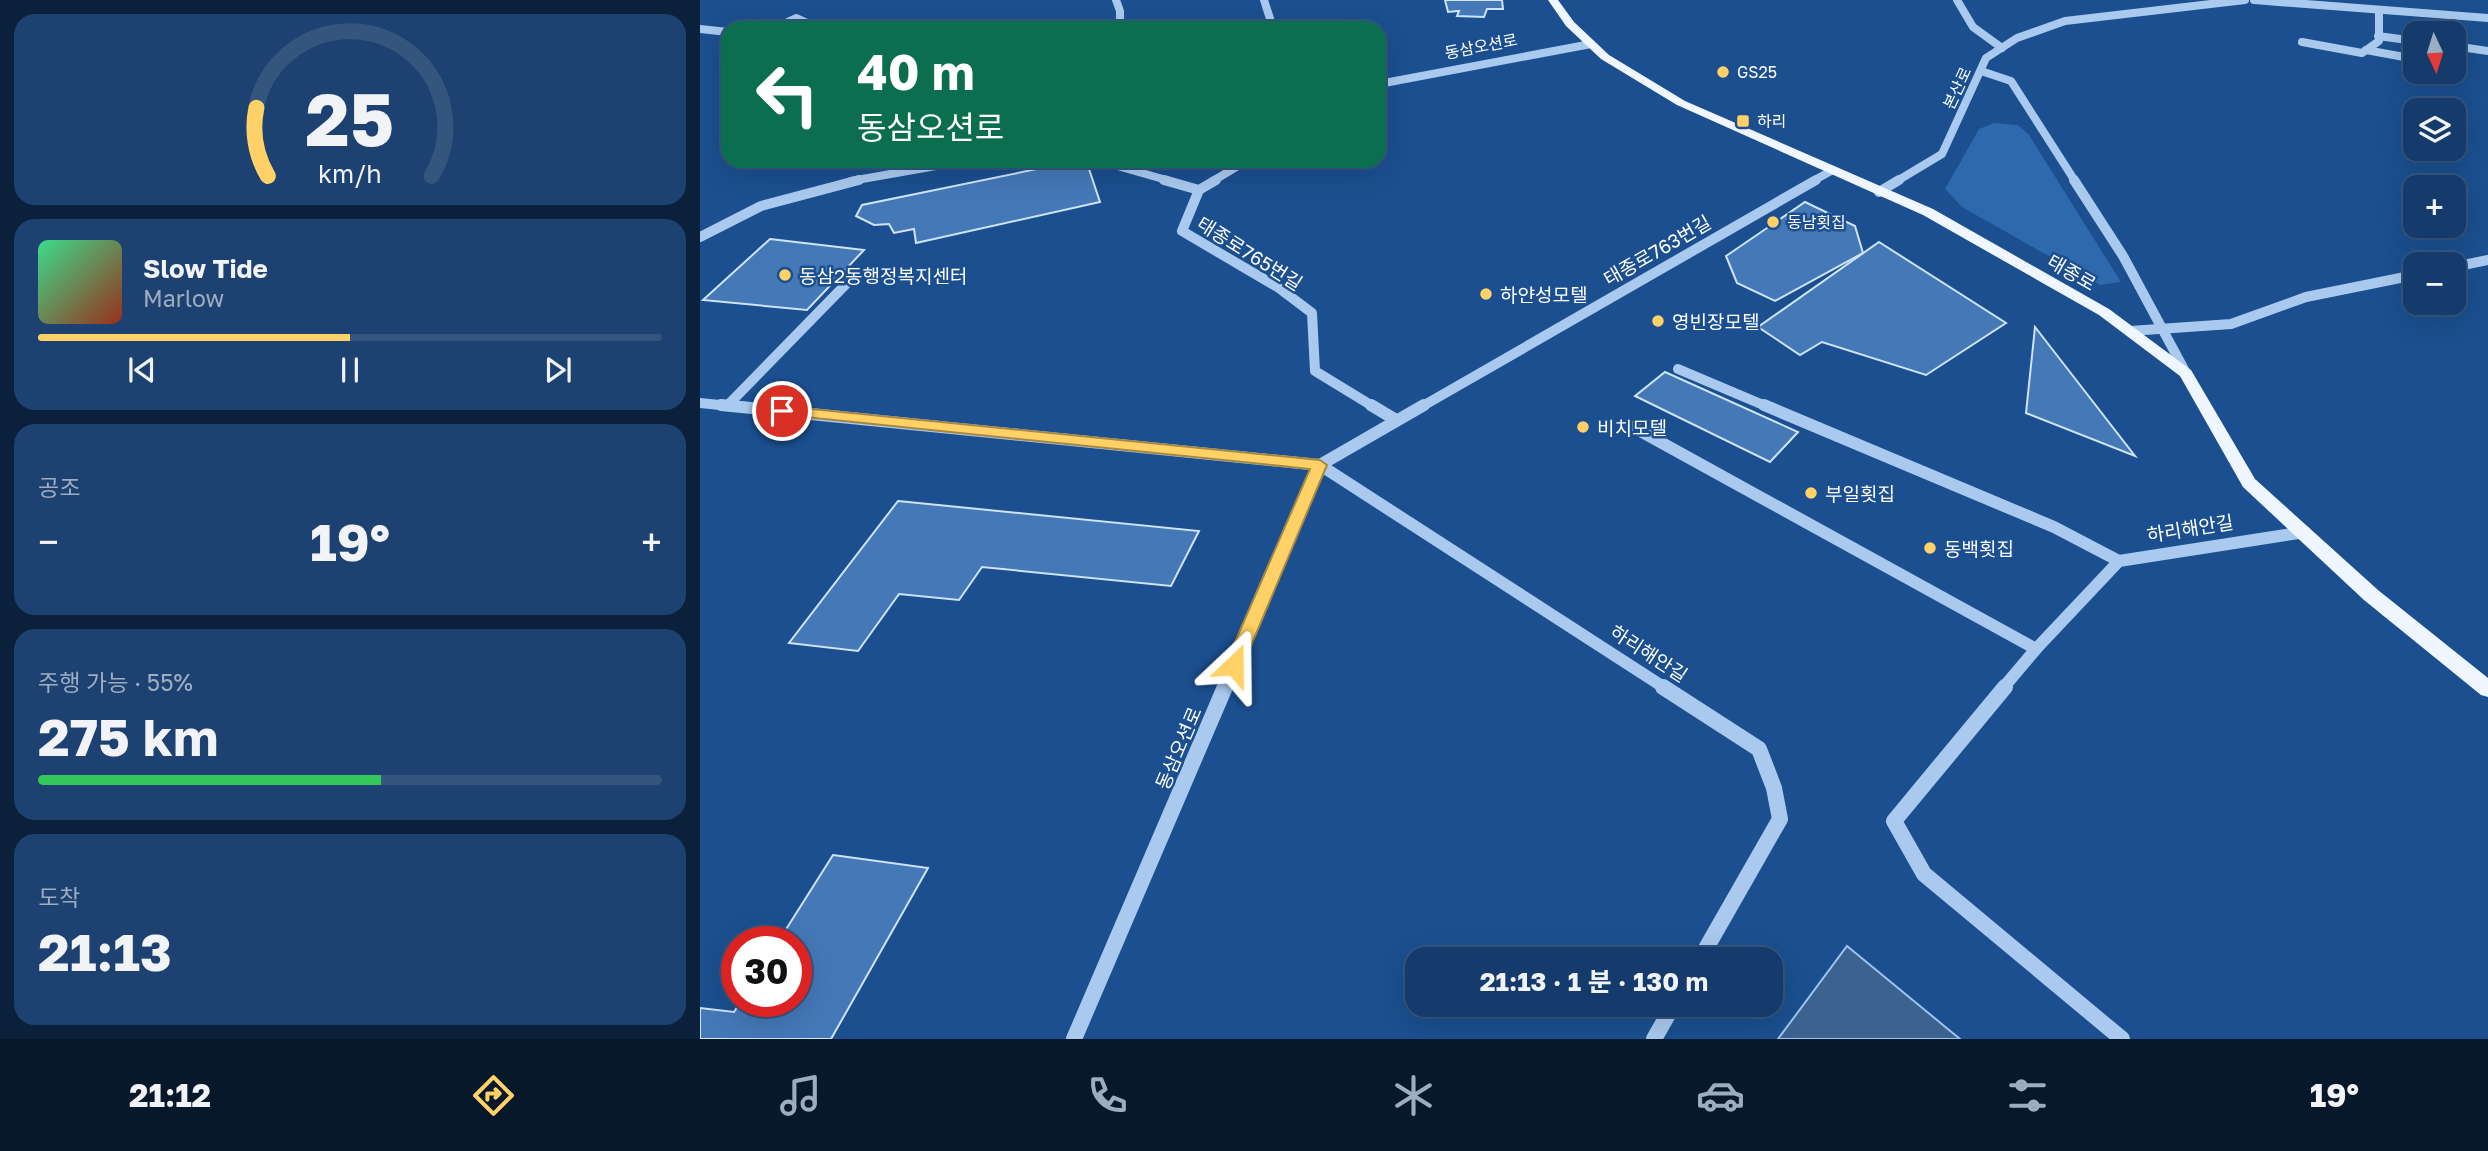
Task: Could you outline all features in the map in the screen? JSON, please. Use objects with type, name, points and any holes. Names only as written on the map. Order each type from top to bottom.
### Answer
[{"type":"main road","name":"태종로","points":[[1553,0],[1570,24],[1622,69],[1681,103],[1928,212],[2104,312],[2130,331],[2186,373],[2249,483],[2371,595],[2488,689]]},
{"type":"street","points":[[1116,0],[1120,21]]},
{"type":"street","points":[[1265,0],[1271,21]]},
{"type":"street","points":[[1957,0],[1973,27],[2002,48]]},
{"type":"street","name":"본산로","points":[[1879,192],[1942,154],[1986,58],[2017,38],[2065,21],[2245,0]]},
{"type":"street","points":[[2254,0],[2488,18]]},
{"type":"street","points":[[2302,42],[2362,53],[2379,41],[2379,10]]},
{"type":"street","points":[[700,29],[721,31]]},
{"type":"street","points":[[2378,36],[2403,39]]},
{"type":"street","name":"동삼오션로","points":[[1386,83],[1591,44]]},
{"type":"street","points":[[2466,48],[2488,51]]},
{"type":"street","points":[[2365,50],[2403,57]]},
{"type":"street","points":[[1981,71],[2011,82],[2123,256],[2186,373]]},
{"type":"street","points":[[700,237],[728,219],[813,190],[928,168]]},
{"type":"street","points":[[1124,168],[1199,190],[1235,168]]},
{"type":"street","name":"태종로763번길","points":[[1320,465],[1831,171]]},
{"type":"street","name":"태종로765번길","points":[[1199,190],[1182,231],[1279,288],[1312,313],[1315,371],[1396,421]]},
{"type":"street","points":[[2466,265],[2488,260]]},
{"type":"street","points":[[2130,331],[2231,324],[2306,297],[2403,277]]},
{"type":"street","points":[[728,405],[850,281]]},
{"type":"street","points":[[1678,369],[2054,527],[2119,561],[2036,649],[1894,821],[1924,874],[2122,1039]]},
{"type":"street","points":[[700,402],[1320,465]]},
{"type":"street","points":[[1633,427],[2036,649]]},
{"type":"street","name":"동삼오션로","points":[[1074,1039],[1320,465]]},
{"type":"street","name":"하리해안길","points":[[1320,465],[1759,749],[1774,788],[1780,819],[1707,947]]},
{"type":"street","name":"하리해안길","points":[[2119,561],[2305,532]]},
{"type":"street","points":[[1654,1039],[1667,1017]]},
{"type":"shaded area","points":[[1994,123],[2018,125],[2029,135],[2121,282],[2100,285],[1962,207],[1945,189],[1979,129]]},
{"type":"shaded area","points":[[1847,946],[1960,1039],[1778,1039]]},
{"type":"building","points":[[1445,0],[1502,0],[1503,9],[1487,9],[1484,17],[1457,16],[1459,11],[1448,12]]},
{"type":"building","points":[[1042,168],[1089,169],[1100,202],[916,243],[914,229],[894,233],[889,224],[874,225],[856,216],[862,205]]},
{"type":"building","points":[[1805,202],[1855,226],[1863,253],[1775,301],[1737,283],[1726,256]]},
{"type":"building","name":"동삼2동행정복지센터","points":[[770,239],[864,250],[807,310],[703,300]]},
{"type":"building","points":[[1879,242],[2006,323],[1926,375],[1822,342],[1800,355],[1758,327]]},
{"type":"building","points":[[2035,327],[2135,456],[2026,413]]},
{"type":"building","points":[[1665,372],[1798,432],[1770,462],[1635,396]]},
{"type":"building","points":[[898,501],[1199,531],[1171,586],[982,567],[959,600],[899,594],[858,651],[789,643]]},
{"type":"building","points":[[833,855],[928,868],[831,1039],[700,1039],[700,1008],[721,1010],[721,1017],[812,1017],[812,926],[788,926]]},
{"type":"place","name":"GS25","points":[[1723,72]]},
{"type":"place","name":"하리","points":[[1743,121]]},
{"type":"place","name":"동남횟집","points":[[1773,222]]},
{"type":"place","name":"동삼2동행정복지센터","points":[[785,275]]},
{"type":"place","name":"하얀성모텔","points":[[1486,294]]},
{"type":"place","name":"영빈장모텔","points":[[1658,321]]},
{"type":"place","name":"비치모텔","points":[[1583,427]]},
{"type":"place","name":"부일횟집","points":[[1811,493]]},
{"type":"place","name":"동백횟집","points":[[1930,548]]},
{"type":"route","points":[[782,411],[1320,465],[1234,665]]}]
